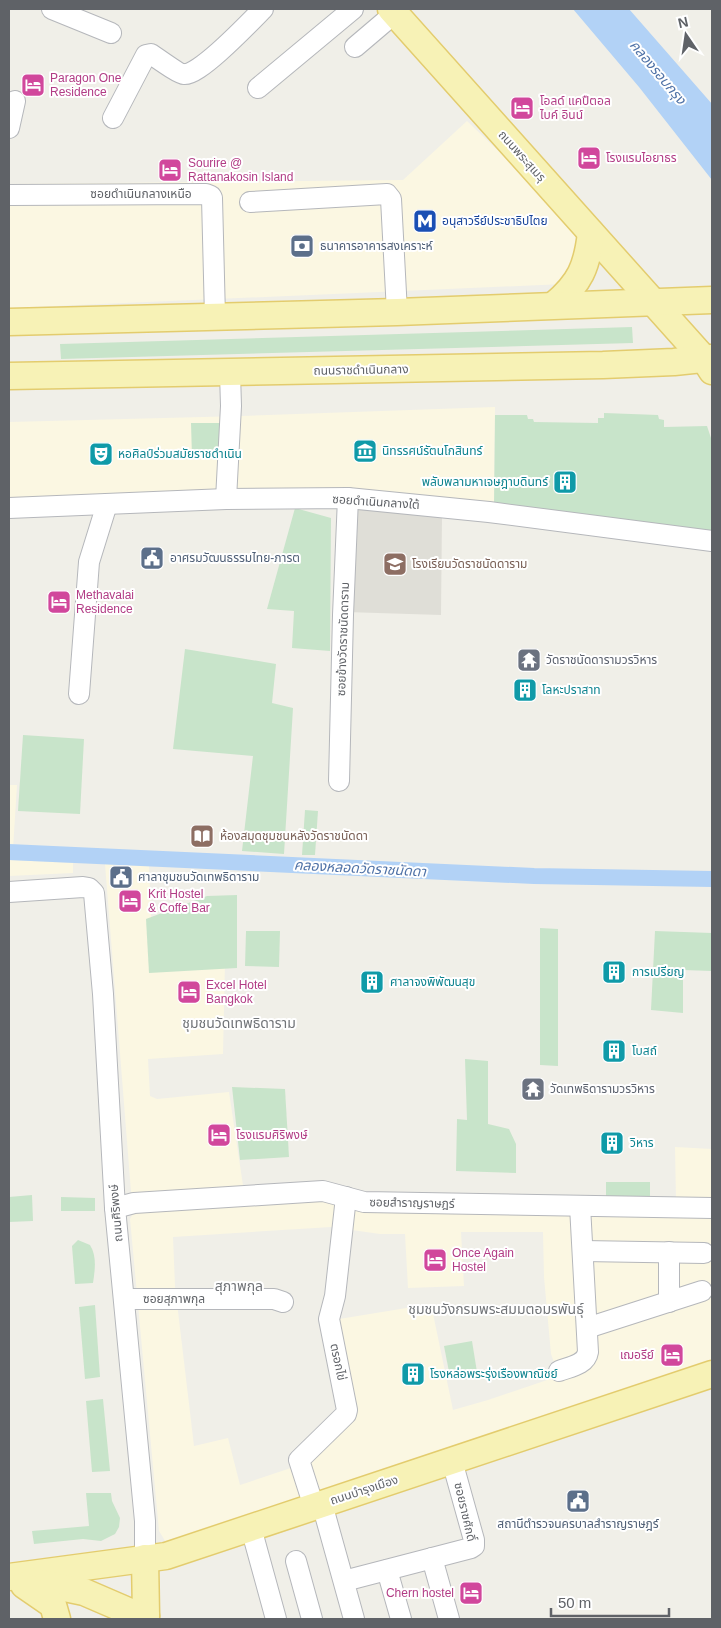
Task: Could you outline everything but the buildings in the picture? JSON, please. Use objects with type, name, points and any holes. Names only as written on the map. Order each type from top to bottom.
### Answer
[{"type":"main road","name":"ถนนพระสุเมรุ","points":[[393,11],[710,363]]},
{"type":"main road","points":[[554,305],[569,292],[582,273],[589,252],[592,233]]},
{"type":"main road","points":[[9,322],[397,312],[712,300]]},
{"type":"main road","name":"ถนนราชดำเนินกลาง","points":[[9,376],[710,363]]},
{"type":"main road","name":"ถนนบำรุงเมือง","points":[[11,1577],[166,1556],[712,1374]]},
{"type":"main road","name":"ถนนศิริพงษ์","points":[[143,1618],[145,1558]]},
{"type":"main road","points":[[11,1577],[84,1592],[143,1618]]},
{"type":"main road","points":[[11,1577],[53,1605],[57,1619]]},
{"type":"street","points":[[52,9],[111,33]]},
{"type":"street","points":[[113,118],[146,54],[151,54],[182,74],[190,74],[205,64],[263,9]]},
{"type":"street","points":[[258,88],[353,9]]},
{"type":"street","points":[[355,47],[393,11]]},
{"type":"street","points":[[9,128],[15,101]]},
{"type":"street","name":"ซอยดำเนินกลางเหนือ","points":[[9,195],[206,194],[211,196],[215,317]]},
{"type":"street","points":[[250,202],[384,194],[389,196],[391,199],[397,312]]},
{"type":"street","points":[[226,499],[231,406],[230,372]]},
{"type":"street","name":"ซอยดำเนินกลางใต้","points":[[9,508],[226,499],[348,498],[489,512],[712,541]]},
{"type":"street","name":"ซอยข้างวัดราชนัดดาราม","points":[[339,781],[348,498]]},
{"type":"street","points":[[79,694],[88,562],[107,504]]},
{"type":"street","name":"ถนนศิริพงษ์","points":[[9,892],[83,887],[89,888],[94,893],[103,994],[115,1208],[145,1521],[145,1558]]},
{"type":"street","name":"ซอยสำราญราษฎร์","points":[[115,1208],[134,1203],[323,1191],[364,1202],[712,1208]]},
{"type":"street","name":"ตรอกไข่","points":[[318,1505],[299,1460],[346,1414],[347,1410],[329,1319],[335,1296],[346,1198]]},
{"type":"street","points":[[558,1371],[583,1362],[587,1358],[580,1206]]},
{"type":"street","points":[[583,1251],[704,1253]]},
{"type":"street","points":[[669,1252],[669,1302]]},
{"type":"street","points":[[587,1328],[702,1291]]},
{"type":"street","name":"ซอยสุภาพกุล","points":[[124,1299],[274,1299],[283,1302]]},
{"type":"street","name":"ซอยราชศักดิ์","points":[[432,1558],[474,1546],[474,1540],[452,1462]]},
{"type":"street","points":[[318,1505],[344,1581],[354,1619]]},
{"type":"street","points":[[251,1528],[276,1619]]},
{"type":"street","points":[[344,1581],[432,1558],[449,1619]]},
{"type":"street","points":[[296,1561],[312,1619]]},
{"type":"street","points":[[387,1570],[401,1619]]},
{"type":"shaded area","points":[[467,121],[574,223],[578,234],[581,262],[564,284],[9,308],[9,184],[403,180]]},
{"type":"shaded area","points":[[495,407],[494,506],[9,503],[9,422]]},
{"type":"shaded area","name":"โรงเรียนวัดราชนัดดาราม","points":[[349,505],[442,516],[441,615],[346,612]]},
{"type":"shaded area","points":[[9,785],[17,785],[13,849],[9,848]]},
{"type":"shaded area","points":[[9,860],[73,863],[73,873],[9,876]]},
{"type":"shaded area","points":[[105,864],[149,866],[153,964],[225,962],[223,1054],[148,1059],[150,1096],[157,1099],[229,1092],[244,1192],[134,1196],[131,1192]]},
{"type":"shaded area","points":[[675,1147],[712,1149],[712,1200],[676,1199]]},
{"type":"shaded area","points":[[321,1197],[356,1211],[543,1210],[712,1213],[712,1365],[167,1544],[159,1531],[130,1219],[134,1212]],"holes":[[[331,1227],[380,1234],[405,1234],[408,1288],[464,1286],[461,1232],[543,1232],[544,1277],[551,1354],[559,1376],[453,1410],[431,1304],[333,1320],[351,1416],[306,1463],[240,1485],[228,1438],[194,1446],[175,1286],[173,1237]]]},
{"type":"green space","points":[[632,327],[633,343],[61,359],[60,344]]},
{"type":"green space","points":[[604,413],[658,415],[659,419],[664,420],[664,427],[707,426],[712,441],[712,533],[494,506],[495,415],[527,415],[528,419],[533,419],[534,422],[598,423],[598,418],[604,418]]},
{"type":"green space","points":[[191,423],[222,423],[222,456],[192,457]]},
{"type":"green space","points":[[295,508],[331,518],[330,651],[292,648],[294,611],[267,609]]},
{"type":"green space","points":[[185,649],[276,664],[272,703],[293,708],[284,854],[242,851],[253,756],[173,749]]},
{"type":"green space","points":[[23,735],[84,739],[80,814],[18,811]]},
{"type":"green space","points":[[305,810],[318,811],[315,855],[302,855]]},
{"type":"green space","points":[[237,895],[237,968],[149,973],[146,919],[207,896]]},
{"type":"green space","points":[[540,928],[558,929],[558,1066],[540,1065]]},
{"type":"green space","points":[[246,931],[280,931],[279,967],[245,966]]},
{"type":"green space","points":[[655,931],[712,933],[712,971],[683,970],[683,1013],[651,1010]]},
{"type":"green space","points":[[465,1059],[488,1061],[488,1124],[509,1129],[516,1144],[516,1173],[456,1171],[457,1119],[467,1120]]},
{"type":"green space","points":[[232,1087],[285,1089],[289,1157],[240,1160]]},
{"type":"green space","points":[[606,1182],[650,1182],[650,1199],[606,1198]]},
{"type":"green space","points":[[32,1195],[33,1221],[9,1222],[9,1197]]},
{"type":"green space","points":[[61,1197],[95,1198],[95,1211],[61,1211]]},
{"type":"green space","points":[[78,1240],[90,1245],[94,1254],[93,1283],[75,1284],[72,1246]]},
{"type":"green space","points":[[95,1305],[100,1377],[85,1379],[79,1307]]},
{"type":"green space","points":[[472,1341],[477,1372],[450,1377],[444,1346]]},
{"type":"green space","points":[[103,1399],[110,1471],[92,1472],[86,1401]]},
{"type":"green space","points":[[86,1493],[111,1493],[112,1501],[120,1518],[119,1527],[115,1534],[101,1541],[83,1539],[34,1544],[32,1531],[89,1526]]},
{"type":"water","name":"คลองรอบกรุง","points":[[573,9],[629,9],[712,104],[712,180],[639,87]]},
{"type":"waterway","name":"คลองหลอดวัดราชนัดดา","points":[[9,852],[534,876],[712,879]]},
{"type":"place","name":"Paragon One Residence","points":[[33,85]]},
{"type":"place","name":"โอลด์ แคปืตอล ไบค์ อินน์","points":[[522,108]]},
{"type":"place","name":"โรงแรมไอยาธร","points":[[589,158]]},
{"type":"place","name":"Sourire @ Rattanakosin Island","points":[[170,170]]},
{"type":"place","name":"อนุสาวรีย์ประชาธิปไตย","points":[[425,221]]},
{"type":"place","name":"ธนาคารอาคารสงเคราะห์","points":[[302,246]]},
{"type":"place","name":"นิทรรศน์รัตนโกสินทร์","points":[[365,451]]},
{"type":"place","name":"หอศิลป์ร่วมสมัยราชดำเนิน","points":[[101,454]]},
{"type":"place","name":"พลับพลามหาเจษฎาบดินทร์","points":[[565,482]]},
{"type":"place","name":"อาศรมวัฒนธรรมไทย-ภารต","points":[[152,558]]},
{"type":"place","name":"โรงเรียนวัดราชนัดดาราม","points":[[395,564]]},
{"type":"place","name":"Methavalai Residence","points":[[59,602]]},
{"type":"place","name":"วัดราชนัดดารามวรวิหาร","points":[[529,660]]},
{"type":"place","name":"โลหะปราสาท","points":[[525,690]]},
{"type":"place","name":"ห้องสมุดชุมชนหลังวัดราชนัดดา","points":[[202,836]]},
{"type":"place","name":"ศาลาชุมชนวัดเทพธิดาราม","points":[[121,877]]},
{"type":"place","name":"Krit Hostel & Coffe Bar","points":[[130,901]]},
{"type":"place","name":"การเปรียญ","points":[[614,972]]},
{"type":"place","name":"ศาลาจงพิพัฒนสุข","points":[[372,982]]},
{"type":"place","name":"Excel Hotel Bangkok","points":[[189,992]]},
{"type":"place","name":"โบสถ์","points":[[614,1051]]},
{"type":"place","name":"วัดเทพธิดารามวรวิหาร","points":[[533,1089]]},
{"type":"place","name":"โรงแรมศิริพงษ์","points":[[219,1135]]},
{"type":"place","name":"วิหาร","points":[[612,1143]]},
{"type":"place","name":"Once Again Hostel","points":[[435,1260]]},
{"type":"place","name":"เฌอรีย์","points":[[672,1355]]},
{"type":"place","name":"โรงหล่อพระรุ่งเรืองพาณิชย์","points":[[413,1374]]},
{"type":"place","name":"สถานีตำรวจนครบาลสำราญราษฎร์","points":[[578,1501]]},
{"type":"place","name":"Chern hostel","points":[[471,1593]]},
{"type":"district","name":"ชุมชนวัดเทพธิดาราม","points":[[239,1023]]},
{"type":"district","name":"สุภาพกุล","points":[[239,1286]]},
{"type":"district","name":"ชุมชนวังกรมพระสมมตอมรพันธุ์","points":[[496,1309]]}]
